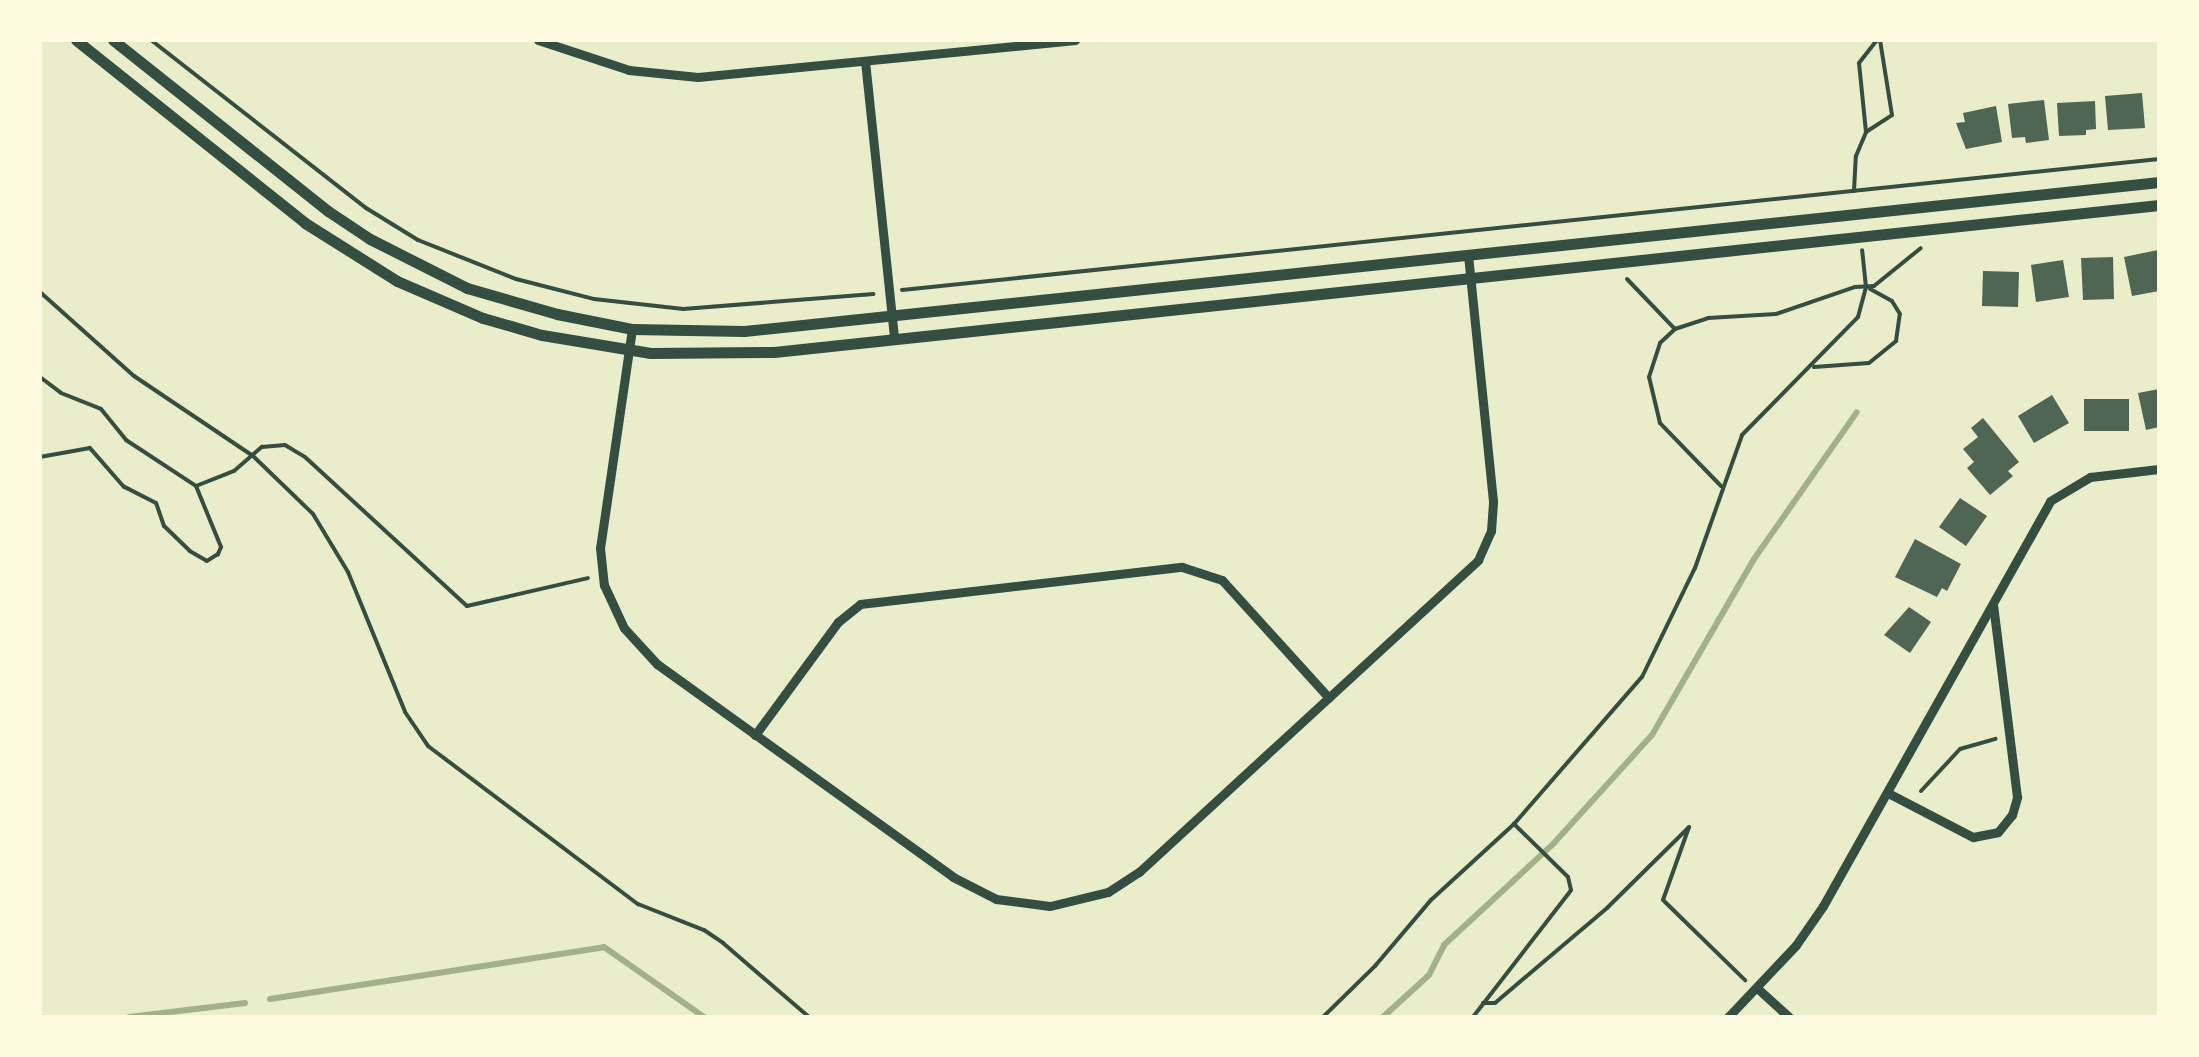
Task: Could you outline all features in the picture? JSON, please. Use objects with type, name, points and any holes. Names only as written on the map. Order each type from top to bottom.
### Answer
[{"type":"street","points":[[76,40],[262,190],[370,266],[483,318],[578,343],[628,350],[706,356],[2159,205]]},
{"type":"street","points":[[113,40],[328,211],[370,239],[468,288],[556,314],[632,329],[744,331],[2159,182]]},
{"type":"street","points":[[538,40],[605,64],[671,77],[1075,40]]},
{"type":"street","points":[[865,61],[894,338]]},
{"type":"street","points":[[632,329],[600,524],[604,585],[614,612],[641,650],[969,886],[996,899],[1050,906],[1108,892],[1128,880],[1469,570],[1488,540],[1493,501],[1468,255]]},
{"type":"street","points":[[1728,1017],[1808,929],[1888,793],[2042,512],[2059,493],[2090,477],[2159,469]]},
{"type":"street","points":[[755,735],[838,622],[860,604],[1182,567],[1206,571],[1222,580],[1329,698]]},
{"type":"street","points":[[1888,793],[1972,837],[1998,832],[2012,816],[2017,797],[1993,601]]},
{"type":"street","points":[[1757,988],[1789,1017]]},
{"type":"path","points":[[151,40],[366,208],[418,240],[516,280],[594,300],[658,308],[741,307],[867,294]]},
{"type":"path","points":[[1866,132],[1892,115],[1879,40]]},
{"type":"path","points":[[1854,190],[1856,156],[1866,132],[1858,63],[1879,40]]},
{"type":"path","points":[[916,288],[2159,159]]},
{"type":"path","points":[[1723,488],[1666,434],[1657,414],[1649,366],[1655,349],[1674,328],[1723,315],[1776,314],[1880,282],[1921,248]]},
{"type":"path","points":[[1323,1017],[1375,966],[1431,900],[1514,824],[1642,677],[1695,568],[1742,435],[1814,367],[1858,317],[1866,287],[1863,254]]},
{"type":"path","points":[[1627,279],[1674,328]]},
{"type":"path","points":[[1814,367],[1870,363],[1896,341],[1902,321],[1897,307],[1866,287]]},
{"type":"path","points":[[40,292],[134,376],[251,455],[297,496],[328,536],[366,611],[406,712],[428,746],[638,904],[704,930],[723,943],[809,1017]]},
{"type":"path","points":[[40,376],[61,394],[101,408],[126,440],[196,486],[221,547],[207,562],[164,526],[156,504],[124,487],[90,448],[40,458]]},
{"type":"path","points":[[196,486],[234,471],[251,455],[276,444],[305,457],[466,606],[587,578]]},
{"type":"path","points":[[1921,791],[1960,749],[1996,739]]},
{"type":"path","points":[[1474,1017],[1568,897],[1570,883],[1561,869],[1514,824]]},
{"type":"path","points":[[1483,1002],[1495,1003],[1608,908],[1688,827],[1663,900],[1743,979]]},
{"type":"building","points":[[2142,93],[2145,128],[2108,130],[2105,96]]},
{"type":"building","points":[[2044,100],[2049,140],[2026,143],[2025,137],[2012,138],[2008,104]]},
{"type":"building","points":[[2095,101],[2096,129],[2086,130],[2086,135],[2059,136],[2057,103]]},
{"type":"building","points":[[1996,106],[2002,142],[1966,149],[1956,123],[1965,122],[1963,113]]},
{"type":"building","points":[[2158,250],[2159,291],[2132,296],[2124,257]]},
{"type":"building","points":[[2113,257],[2114,299],[2083,300],[2081,258]]},
{"type":"building","points":[[2063,260],[2069,297],[2036,302],[2031,265]]},
{"type":"building","points":[[1983,271],[2019,272],[2018,307],[1982,306]]},
{"type":"building","points":[[2159,389],[2159,427],[2146,430],[2138,393]]},
{"type":"building","points":[[2052,395],[2069,423],[2034,443],[2018,416]]},
{"type":"building","points":[[2084,399],[2129,399],[2129,431],[2084,431]]},
{"type":"building","points":[[1983,418],[2019,462],[2008,471],[2013,476],[1990,495],[1967,468],[1974,462],[1963,449],[1978,437],[1971,428]]},
{"type":"building","points":[[1960,498],[1987,516],[1966,546],[1939,527]]},
{"type":"building","points":[[1915,539],[1961,564],[1947,591],[1942,588],[1937,597],[1895,577]]},
{"type":"building","points":[[1909,607],[1931,622],[1910,653],[1884,635]]},
{"type":"waterway","points":[[1383,1017],[1429,975],[1444,945],[1554,843],[1652,735],[1754,559],[1857,412]]},
{"type":"waterway","points":[[270,999],[604,947],[704,1017]]},
{"type":"waterway","points":[[129,1017],[245,1003]]}]
